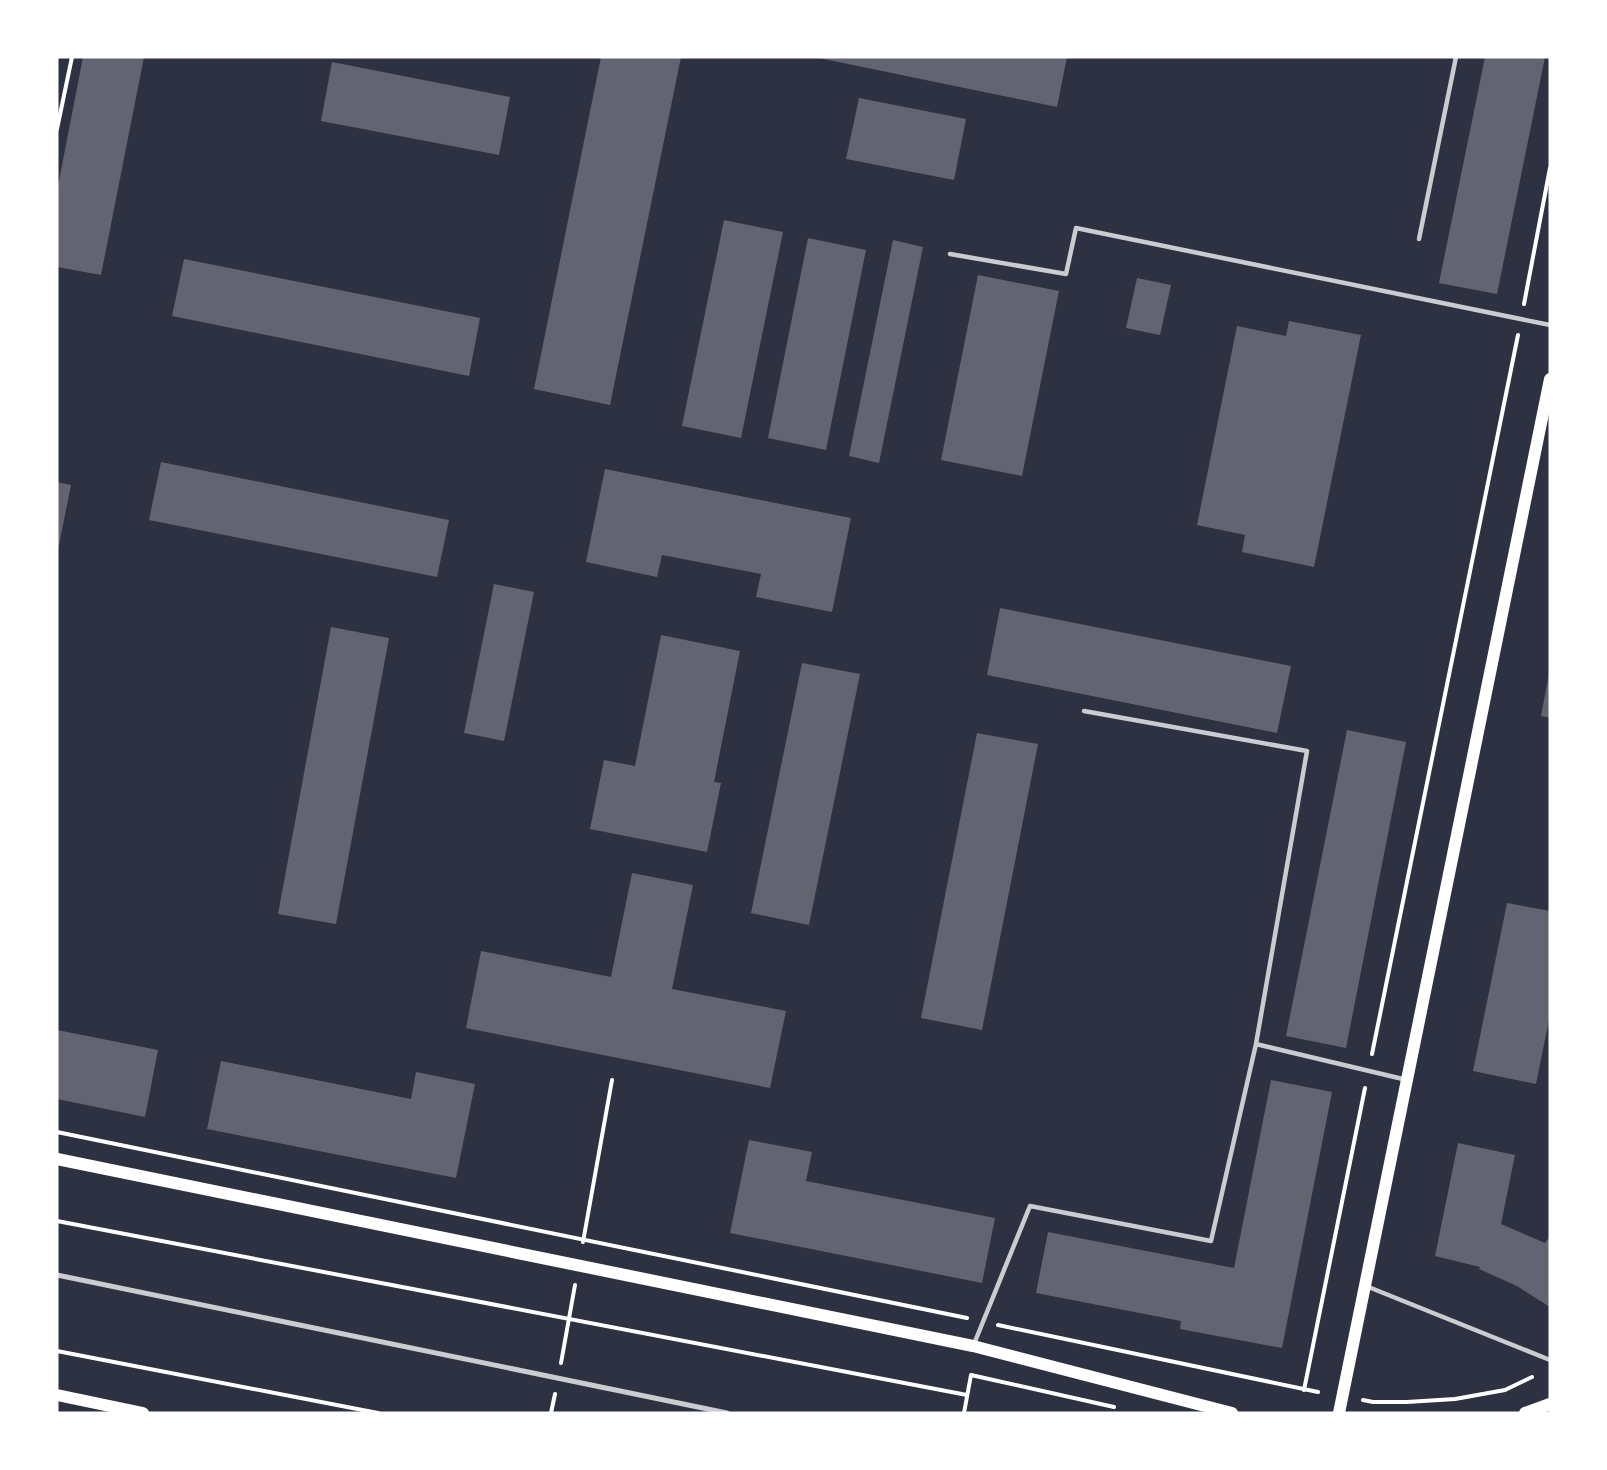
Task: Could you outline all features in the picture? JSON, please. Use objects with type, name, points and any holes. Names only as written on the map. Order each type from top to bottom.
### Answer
[{"type":"main road","points":[[1339,1413],[1549,386]]},
{"type":"main road","points":[[57,1159],[973,1346],[1232,1413]]},
{"type":"main road","points":[[57,1395],[143,1413]]},
{"type":"main road","points":[[1525,1413],[1550,1404]]},
{"type":"street","points":[[57,1275],[727,1413]]},
{"type":"lane","points":[[1419,239],[1456,57]]},
{"type":"lane","points":[[950,254],[1066,274],[1076,228],[1550,325]]},
{"type":"lane","points":[[973,1346],[1030,1206],[1211,1241],[1256,1044],[1307,751],[1084,711]]},
{"type":"lane","points":[[1256,1044],[1407,1080]]},
{"type":"lane","points":[[1365,1285],[1550,1360]]},
{"type":"path","points":[[57,129],[72,57]]},
{"type":"path","points":[[1304,1390],[1550,168]]},
{"type":"path","points":[[551,1413],[612,1080]]},
{"type":"path","points":[[57,1132],[983,1321],[1318,1392]]},
{"type":"path","points":[[57,1221],[968,1395]]},
{"type":"path","points":[[57,1351],[378,1413]]},
{"type":"path","points":[[964,1413],[971,1375],[1118,1408]]},
{"type":"path","points":[[1359,1399],[1373,1402],[1455,1399],[1505,1390],[1532,1377]]},
{"type":"building","points":[[83,57],[144,57],[101,275],[57,267],[57,191]]},
{"type":"building","points":[[601,57],[681,57],[610,405],[534,389]]},
{"type":"building","points":[[814,57],[1067,57],[1057,107]]},
{"type":"building","points":[[1485,57],[1545,57],[1497,294],[1439,283]]},
{"type":"building","points":[[332,62],[510,97],[499,155],[321,121]]},
{"type":"building","points":[[859,98],[966,119],[954,180],[846,159]]},
{"type":"building","points":[[724,220],[783,232],[741,438],[682,426]]},
{"type":"building","points":[[808,238],[866,250],[826,450],[768,438]]},
{"type":"building","points":[[893,240],[923,247],[879,463],[849,456]]},
{"type":"building","points":[[184,259],[480,318],[469,376],[172,316]]},
{"type":"building","points":[[978,275],[1059,291],[1022,476],[941,460]]},
{"type":"building","points":[[1137,278],[1171,285],[1160,335],[1126,328]]},
{"type":"building","points":[[1289,321],[1361,335],[1314,567],[1242,552],[1245,535],[1197,525],[1237,326],[1286,336]]},
{"type":"building","points":[[161,462],[449,520],[437,577],[149,520]]},
{"type":"building","points":[[605,469],[851,518],[832,612],[756,597],[761,574],[662,555],[657,577],[586,562]]},
{"type":"building","points":[[57,482],[71,485],[58,550],[57,550]]},
{"type":"building","points":[[494,584],[534,592],[504,741],[464,733]]},
{"type":"building","points":[[1000,608],[1291,666],[1277,733],[987,675]]},
{"type":"building","points":[[331,627],[389,638],[336,924],[278,914]]},
{"type":"building","points":[[661,635],[740,651],[714,782],[721,783],[707,852],[590,829],[604,760],[635,766]]},
{"type":"building","points":[[802,663],[860,674],[809,925],[751,913]]},
{"type":"building","points":[[1550,674],[1550,718],[1541,716]]},
{"type":"building","points":[[1347,730],[1406,742],[1346,1048],[1286,1036]]},
{"type":"building","points":[[977,733],[1038,744],[982,1030],[921,1018]]},
{"type":"building","points":[[632,873],[693,885],[672,989],[786,1011],[770,1088],[466,1028],[481,951],[611,977]]},
{"type":"building","points":[[1507,903],[1550,911],[1550,1015],[1536,1084],[1473,1071]]},
{"type":"building","points":[[57,1030],[158,1050],[145,1117],[57,1099]]},
{"type":"building","points":[[221,1061],[411,1099],[416,1072],[475,1084],[456,1178],[207,1129]]},
{"type":"building","points":[[1271,1080],[1332,1092],[1282,1348],[1180,1329],[1181,1321],[1036,1293],[1048,1232],[1234,1268]]},
{"type":"building","points":[[749,1140],[812,1152],[806,1181],[995,1218],[982,1283],[730,1233]]},
{"type":"building","points":[[1458,1143],[1515,1155],[1501,1224],[1545,1243],[1548,1239],[1550,1240],[1550,1307],[1517,1286],[1479,1269],[1480,1267],[1435,1256]]}]
